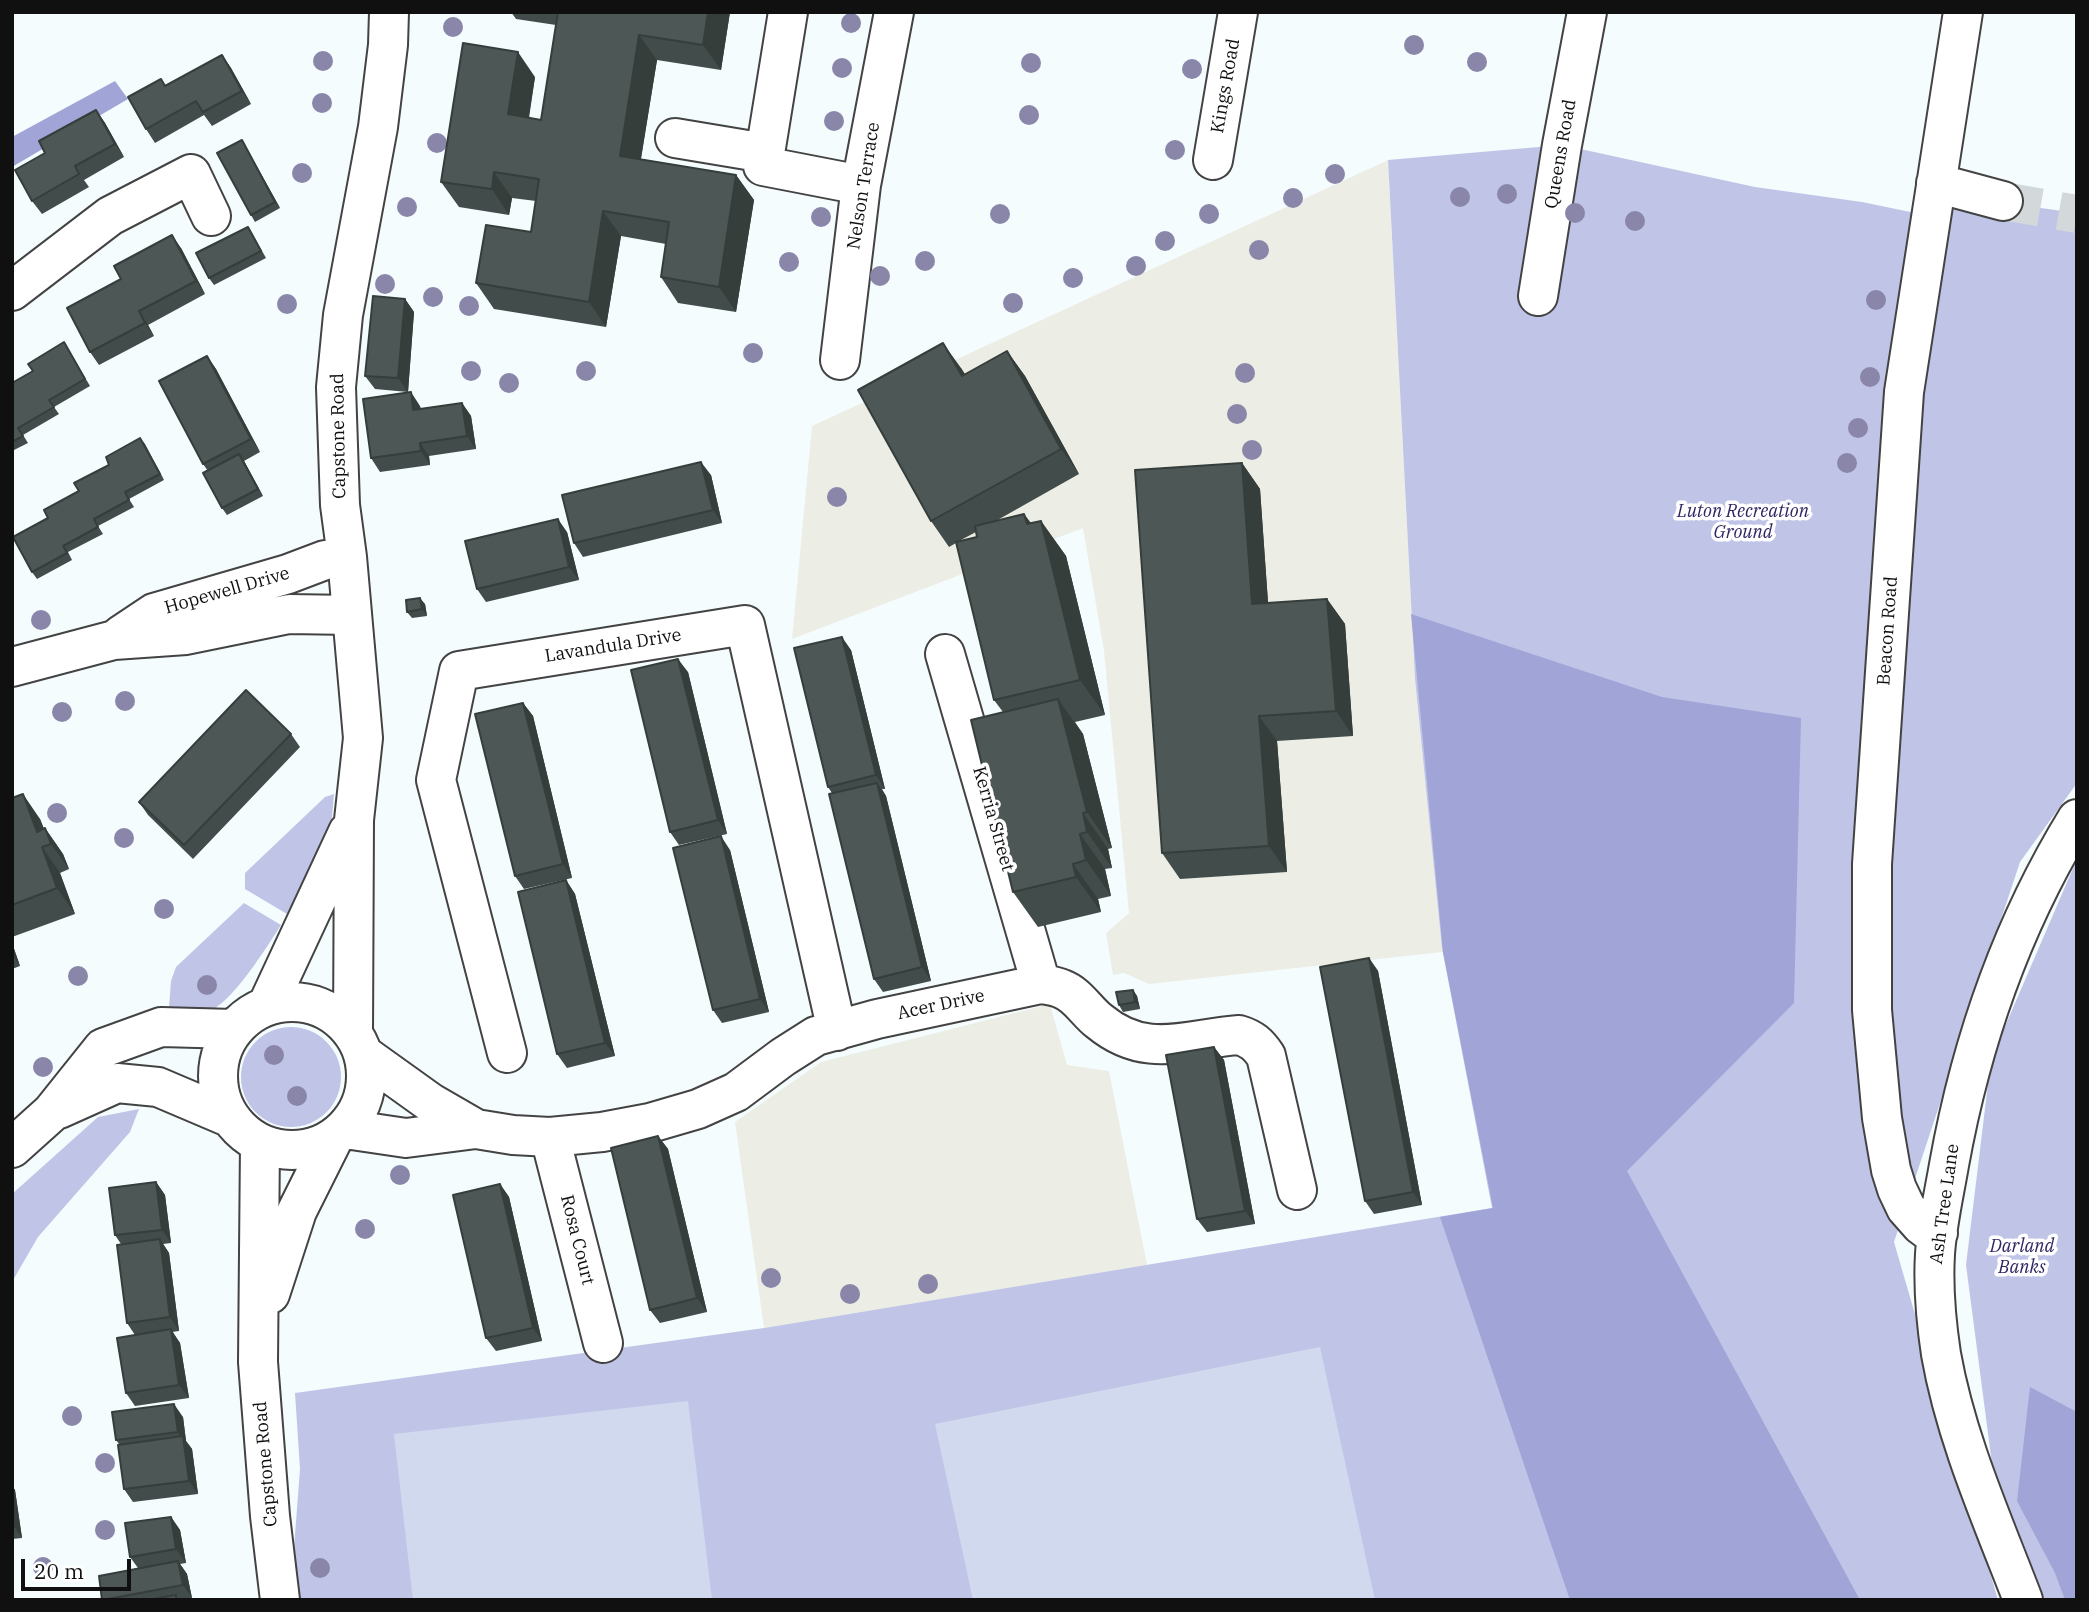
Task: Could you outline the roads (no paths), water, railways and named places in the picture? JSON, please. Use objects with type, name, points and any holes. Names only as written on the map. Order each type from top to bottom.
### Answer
[{"type":"street","name":"Capstone Road","points":[[358,1044],[354,820],[363,738],[340,505],[336,387],[343,314],[378,127],[388,45],[389,12]]},
{"type":"street","points":[[788,12],[763,166],[861,185]]},
{"type":"street","name":"Nelson Terrace","points":[[840,360],[861,185],[894,12]]},
{"type":"street","name":"Kings Road","points":[[1213,160],[1238,12]]},
{"type":"street","name":"Queens Road","points":[[1538,296],[1587,12]]},
{"type":"street","name":"Beacon Road","points":[[1938,1234],[1921,1225],[1906,1209],[1891,1170],[1882,1118],[1872,1010],[1872,864],[1904,392],[1964,12]]},
{"type":"street","points":[[676,138],[765,153]]},
{"type":"street","points":[[12,291],[110,216],[191,174],[211,216]]},
{"type":"street","points":[[1936,183],[2003,201]]},
{"type":"street","name":"Hopewell Drive","points":[[114,640],[154,613],[288,574],[325,560],[347,557]]},
{"type":"street","name":"Hopewell Drive","points":[[12,667],[114,640],[186,635],[289,614],[351,615]]},
{"type":"street","name":"Lavandula Drive","points":[[507,1053],[436,780],[459,671],[746,625],[837,1031]]},
{"type":"street","name":"Kerria Street","points":[[945,654],[1041,984]]},
{"type":"street","name":"Ash Tree Lane","points":[[2023,1600],[1957,1423],[1937,1319],[1935,1278],[1938,1234],[1954,1139],[1981,1027],[2028,913],[2077,819]]},
{"type":"street","name":"Capstone Road","points":[[267,1006],[354,820]]},
{"type":"street","points":[[1041,984],[1073,995],[1099,1022],[1138,1043],[1161,1045],[1239,1035],[1250,1038],[1259,1045],[1266,1056],[1297,1190]]},
{"type":"street","name":"Acer Drive","points":[[340,1133],[406,1138],[476,1129],[550,1137],[638,1126],[698,1109],[736,1092],[817,1036],[877,1019],[1041,984]]},
{"type":"street","points":[[291,1002],[315,1005],[336,1017],[358,1044],[366,1082],[360,1107],[340,1133],[301,1150],[280,1149],[260,1143],[244,1132],[231,1118],[218,1089],[220,1058],[234,1030],[249,1015],[267,1006],[291,1002]]},
{"type":"street","points":[[12,1148],[51,1113],[103,1048],[162,1027],[234,1030]]},
{"type":"street","name":"Acer Drive","points":[[358,1044],[431,1103],[476,1129]]},
{"type":"street","points":[[51,1113],[117,1083],[158,1087],[231,1118]]},
{"type":"street","name":"Capstone Road","points":[[258,1329],[297,1211],[340,1133]]},
{"type":"street","name":"Rosa Court","points":[[550,1137],[603,1343]]},
{"type":"street","name":"Capstone Road","points":[[260,1143],[258,1373],[280,1600]]},
{"type":"tunnel","points":[[2003,201],[2077,214]]},
{"type":"park label","name":"Luton Recreation Ground","points":[[1743,522]]},
{"type":"park label","name":"Darland Banks","points":[[2022,1257]]}]
